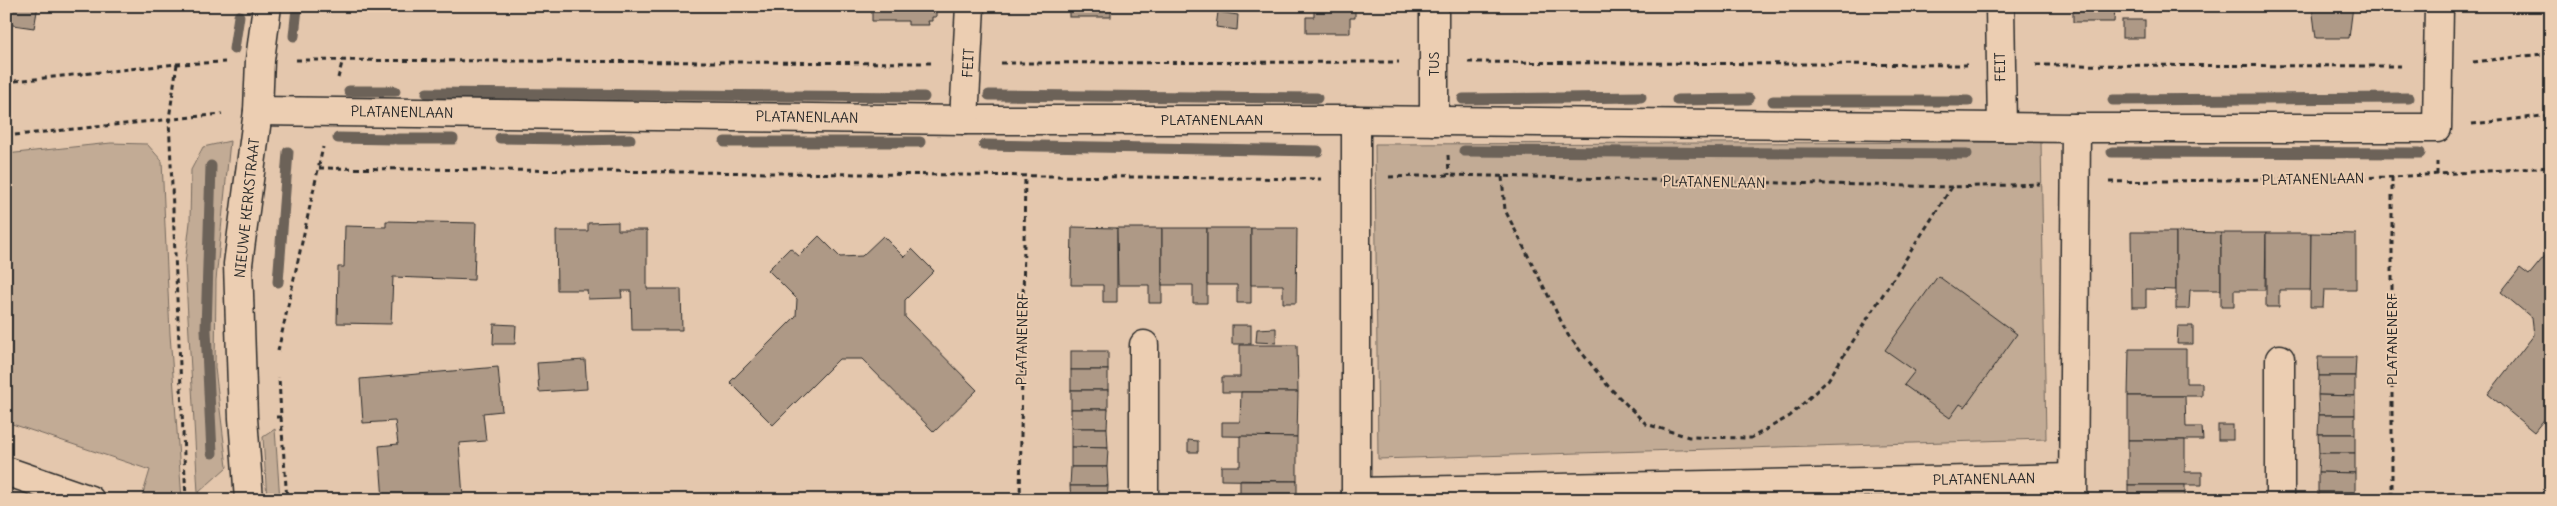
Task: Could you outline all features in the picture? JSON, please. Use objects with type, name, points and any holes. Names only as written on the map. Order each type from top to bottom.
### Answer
[{"type":"street","name":"NIEUWE KERKSTRAAT","points":[[249,500],[243,418],[238,264],[258,111],[260,60],[267,6]]},
{"type":"street","name":"FEIT","points":[[964,120],[970,6]]},
{"type":"street","name":"TUS","points":[[1434,6],[1434,121]]},
{"type":"street","name":"FEIT","points":[[2000,6],[2002,127]]},
{"type":"street","points":[[2437,128],[2439,6]]},
{"type":"street","name":"PLATANENLAAN","points":[[258,111],[964,120],[1356,120],[2076,128],[2437,128]]},
{"type":"street","name":"PLATANENLAAN","points":[[1356,120],[1354,179],[1356,496],[2073,489],[2076,128]]},
{"type":"street","points":[[1144,346],[1144,500]]},
{"type":"street","points":[[2280,359],[2280,500]]},
{"type":"street","points":[[6,471],[90,500]]},
{"type":"path","points":[[6,82],[177,64],[260,60]]},
{"type":"path","points":[[177,64],[169,119],[186,500]]},
{"type":"path","points":[[6,136],[258,111]]},
{"type":"path","points":[[2437,128],[2551,115]]},
{"type":"path","name":"PLATANENLAAN","points":[[278,360],[278,351],[319,168],[1025,177],[1354,179],[1449,175],[1952,187],[2075,182],[2392,177],[2551,167]]},
{"type":"path","name":"PLATANENERF","points":[[1020,500],[1025,177]]},
{"type":"path","points":[[1502,177],[1505,210],[1568,335],[1608,386],[1646,424],[1689,436],[1734,438],[1751,438],[1790,416],[1828,380],[1952,187]]},
{"type":"path","name":"PLATANENERF","points":[[2392,177],[2392,500]]},
{"type":"path","points":[[279,370],[287,500]]},
{"type":"path","points":[[243,418],[281,417]]},
{"type":"shaded area","points":[[687,6],[742,6],[742,11],[687,11]]},
{"type":"shaded area","points":[[230,141],[216,280],[215,368],[227,467],[198,493],[185,264],[190,222],[191,170],[203,147]]},
{"type":"shaded area","points":[[2041,142],[2046,439],[1378,459],[1375,144]]},
{"type":"shaded area","points":[[111,143],[147,144],[162,161],[170,334],[182,500],[141,500],[150,470],[6,422],[6,154]]},
{"type":"shaded area","points":[[275,429],[280,500],[267,500],[263,437]]},
{"type":"building","points":[[6,6],[38,6],[34,28],[6,24]]},
{"type":"building","points":[[872,6],[936,6],[936,17],[932,17],[932,21],[928,21],[929,25],[908,25],[908,21],[872,21]]},
{"type":"building","points":[[1069,6],[1111,6],[1111,17],[1069,17]]},
{"type":"building","points":[[1314,6],[1355,6],[1355,18],[1350,18],[1350,33],[1306,33],[1306,17],[1314,17]]},
{"type":"building","points":[[2073,6],[2115,6],[2114,22],[2073,22]]},
{"type":"building","points":[[2312,6],[2353,6],[2349,38],[2316,38]]},
{"type":"building","points":[[1218,12],[1238,15],[1237,30],[1216,27]]},
{"type":"building","points":[[2122,20],[2145,20],[2145,38],[2122,38]]},
{"type":"building","points":[[386,221],[476,223],[474,280],[393,277],[391,324],[337,323],[338,267],[344,267],[345,226],[386,227]]},
{"type":"building","points":[[618,222],[618,230],[647,230],[647,289],[681,289],[682,330],[632,330],[631,291],[621,291],[622,298],[588,299],[587,290],[557,290],[556,231],[588,231],[588,223]]},
{"type":"building","points":[[1072,227],[1117,228],[1117,302],[1103,302],[1103,285],[1071,285]]},
{"type":"building","points":[[1117,228],[1162,228],[1162,303],[1149,303],[1149,285],[1118,285]]},
{"type":"building","points":[[1162,228],[1207,228],[1207,303],[1193,303],[1193,285],[1162,285]]},
{"type":"building","points":[[1207,228],[1251,228],[1251,303],[1237,303],[1237,285],[1207,285]]},
{"type":"building","points":[[1251,228],[1297,228],[1296,303],[1283,303],[1283,285],[1251,285]]},
{"type":"building","points":[[2131,232],[2176,232],[2176,290],[2146,289],[2146,307],[2132,307]]},
{"type":"building","points":[[2176,232],[2221,233],[2221,290],[2190,290],[2189,309],[2176,309]]},
{"type":"building","points":[[2221,233],[2266,233],[2265,290],[2234,290],[2234,307],[2221,307]]},
{"type":"building","points":[[2266,233],[2311,233],[2311,290],[2279,290],[2279,307],[2266,307]]},
{"type":"building","points":[[2311,233],[2356,234],[2356,290],[2324,290],[2323,307],[2310,307]]},
{"type":"building","points":[[819,236],[840,257],[862,256],[883,236],[904,257],[912,249],[934,271],[905,300],[905,317],[977,390],[934,432],[862,359],[839,359],[773,425],[730,382],[796,316],[797,299],[768,270],[790,248],[799,256]]},
{"type":"building","points":[[2548,252],[2551,255],[2551,411],[2534,432],[2488,394],[2534,335],[2532,318],[2501,292],[2520,268],[2529,275]]},
{"type":"building","points":[[1938,276],[2017,334],[1965,407],[1960,404],[1950,418],[1904,385],[1915,371],[1885,350]]},
{"type":"building","points":[[494,324],[516,325],[515,344],[493,344]]},
{"type":"building","points":[[1232,325],[1251,325],[1251,344],[1232,344]]},
{"type":"building","points":[[2178,326],[2193,326],[2193,344],[2177,344]]},
{"type":"building","points":[[1276,328],[1276,343],[1256,342],[1257,329]]},
{"type":"building","points":[[1240,345],[1297,345],[1298,392],[1222,392],[1222,377],[1240,377]]},
{"type":"building","points":[[2129,349],[2186,349],[2186,383],[2202,383],[2202,396],[2128,396]]},
{"type":"building","points":[[1071,351],[1108,351],[1108,370],[1071,370]]},
{"type":"building","points":[[2318,357],[2356,357],[2355,376],[2319,376]]},
{"type":"building","points":[[585,360],[587,389],[539,392],[537,363]]},
{"type":"building","points":[[498,367],[502,411],[483,413],[486,441],[459,443],[463,497],[383,500],[379,446],[398,444],[395,421],[363,423],[360,379]]},
{"type":"building","points":[[1071,370],[1108,370],[1108,390],[1071,390]]},
{"type":"building","points":[[2319,376],[2355,376],[2355,396],[2318,395]]},
{"type":"building","points":[[1071,390],[1108,390],[1108,409],[1071,409]]},
{"type":"building","points":[[1241,392],[1298,392],[1297,437],[1222,436],[1222,422],[1240,422]]},
{"type":"building","points":[[2318,395],[2355,396],[2355,415],[2319,415]]},
{"type":"building","points":[[2128,396],[2185,396],[2186,427],[2202,427],[2203,440],[2128,440]]},
{"type":"building","points":[[1071,409],[1108,409],[1107,428],[1071,428]]},
{"type":"building","points":[[2319,415],[2355,415],[2355,434],[2318,434]]},
{"type":"building","points":[[2218,425],[2233,425],[2233,440],[2218,440]]},
{"type":"building","points":[[1071,428],[1107,428],[1108,448],[1071,447]]},
{"type":"building","points":[[2318,434],[2355,434],[2355,453],[2319,453]]},
{"type":"building","points":[[1240,436],[1297,437],[1297,481],[1221,480],[1221,466],[1240,466]]},
{"type":"building","points":[[1188,440],[1198,441],[1198,452],[1188,452]]},
{"type":"building","points":[[2128,440],[2185,440],[2185,472],[2202,472],[2202,485],[2128,485]]},
{"type":"building","points":[[1071,447],[1108,448],[1107,467],[1071,467]]},
{"type":"building","points":[[2319,453],[2355,453],[2355,473],[2318,472]]},
{"type":"building","points":[[1071,467],[1107,467],[1108,486],[1070,486]]},
{"type":"building","points":[[2318,472],[2355,473],[2355,492],[2318,492]]},
{"type":"building","points":[[1240,481],[1297,481],[1297,500],[1240,500]]},
{"type":"building","points":[[2128,485],[2185,485],[2185,500],[2128,500]]},
{"type":"building","points":[[1070,486],[1108,486],[1107,500],[1071,500]]},
{"type":"building","points":[[2318,492],[2355,492],[2355,500],[2318,500]]},
{"type":"waterway","points":[[294,36],[297,8]]},
{"type":"waterway","points":[[234,49],[239,16]]},
{"type":"waterway","points":[[349,91],[395,91]]},
{"type":"waterway","points":[[427,93],[924,97]]},
{"type":"waterway","points":[[989,95],[1317,98]]},
{"type":"waterway","points":[[1463,99],[1641,97]]},
{"type":"waterway","points":[[2113,100],[2409,98]]},
{"type":"waterway","points":[[1677,100],[1749,99]]},
{"type":"waterway","points":[[1773,101],[1968,101]]},
{"type":"waterway","points":[[338,138],[392,139]]},
{"type":"waterway","points":[[500,138],[567,139]]},
{"type":"waterway","points":[[398,139],[453,139]]},
{"type":"waterway","points":[[575,140],[630,139]]},
{"type":"waterway","points":[[725,142],[746,142]]},
{"type":"waterway","points":[[752,142],[920,142]]},
{"type":"waterway","points":[[984,145],[1318,151]]},
{"type":"waterway","points":[[1464,151],[1967,154]]},
{"type":"waterway","points":[[278,282],[288,152]]},
{"type":"waterway","points":[[2112,152],[2420,153]]},
{"type":"waterway","points":[[211,166],[206,330],[212,453]]}]
